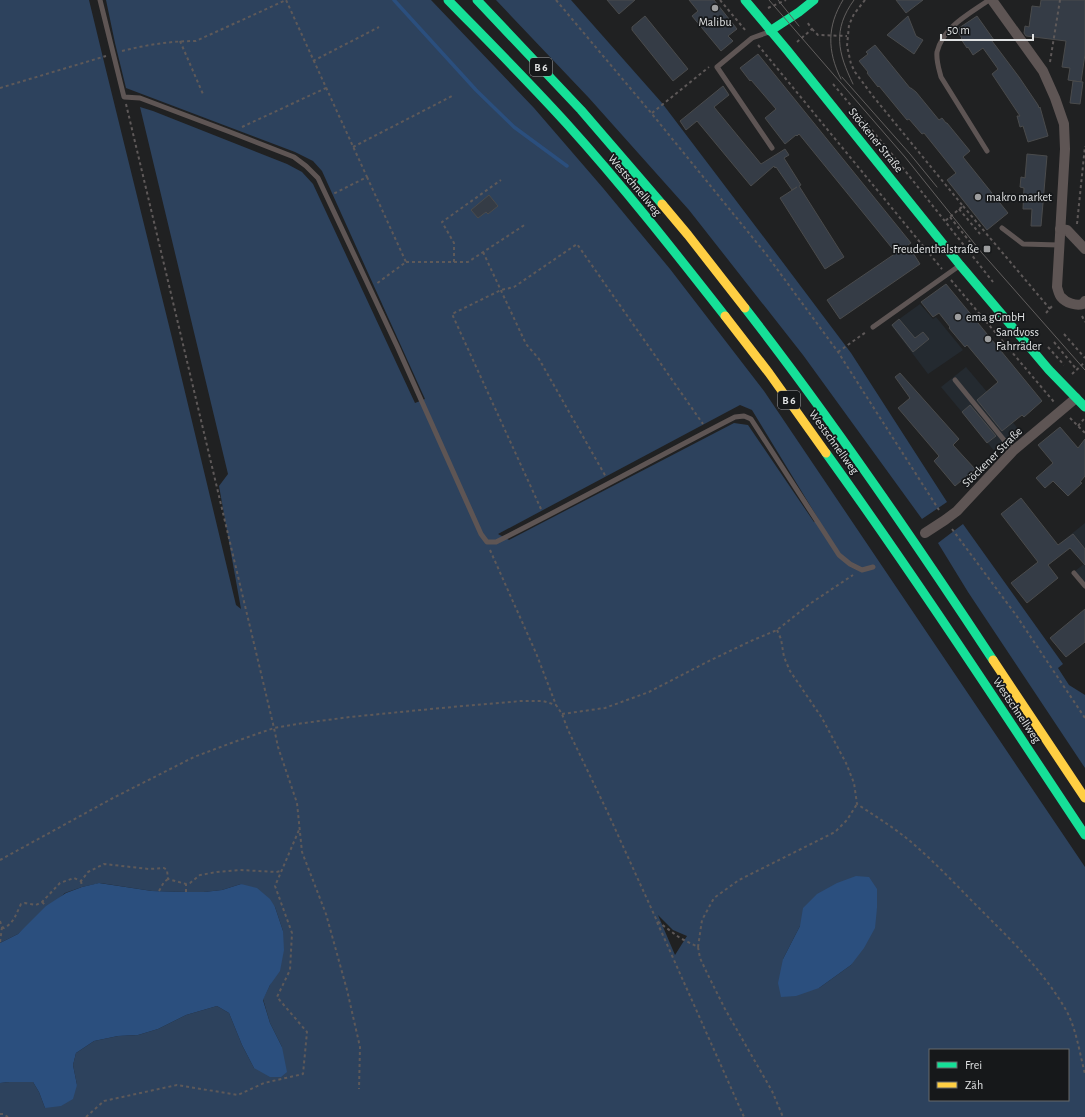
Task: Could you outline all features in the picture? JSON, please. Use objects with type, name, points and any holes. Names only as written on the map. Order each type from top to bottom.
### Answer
[{"type":"main road","name":"Westschnellweg","points":[[448,0],[567,124],[620,185],[671,247],[769,373],[866,508],[948,628],[1085,835]]},
{"type":"main road","name":"Westschnellweg","points":[[477,0],[604,136],[688,235],[786,361],[875,485],[1085,798]]},
{"type":"main road","name":"Stöckener Straße","points":[[745,0],[960,265],[1048,370],[1085,407]]},
{"type":"main road","points":[[770,31],[814,0]]},
{"type":"street","points":[[992,0],[1043,71],[1055,98],[1064,124],[1065,149],[1057,287],[1060,297],[1067,301],[1078,305],[1083,304],[1085,301]]},
{"type":"street","points":[[1060,229],[1067,230],[1085,249]]},
{"type":"street","name":"Stöckener Straße","points":[[925,533],[957,511],[1013,451],[1076,398]]},
{"type":"lane","points":[[100,0],[124,97],[140,98],[294,158],[306,166],[318,178],[370,288],[481,534],[487,542],[496,542],[707,431],[735,417],[744,416],[750,419],[839,555],[850,564],[862,570],[873,567]]},
{"type":"lane","points":[[987,151],[941,77],[937,53],[941,42],[950,29],[989,0]]},
{"type":"lane","points":[[770,31],[752,38],[717,67],[772,148]]},
{"type":"lane","points":[[1002,228],[1023,244],[1059,245]]},
{"type":"lane","points":[[873,327],[947,276],[960,265]]},
{"type":"lane","points":[[955,380],[1013,451]]},
{"type":"lane","points":[[1074,573],[1085,586]]},
{"type":"path","points":[[0,88],[113,54],[149,45],[180,41],[196,41],[286,0],[406,262]]},
{"type":"path","points":[[556,0],[652,114],[766,254],[838,352],[945,520],[1016,615],[1085,718]]},
{"type":"path","points":[[720,0],[773,62],[947,276],[1062,411],[1085,433]]},
{"type":"path","points":[[865,0],[854,14],[849,25],[847,36],[848,54],[855,72],[1048,311]]},
{"type":"path","points":[[1043,71],[1050,61],[1060,0]]},
{"type":"path","points":[[313,61],[379,27]]},
{"type":"path","points":[[812,29],[818,35],[847,36]]},
{"type":"path","points":[[180,41],[203,94]]},
{"type":"path","points":[[652,114],[711,65],[717,67]]},
{"type":"path","points":[[833,84],[891,153],[994,283]]},
{"type":"path","points":[[230,132],[326,88]]},
{"type":"path","points":[[353,147],[452,96]]},
{"type":"path","points":[[124,97],[278,747],[297,803],[302,852],[326,914],[347,990],[360,1047],[360,1090]]},
{"type":"path","points":[[1075,237],[1079,215],[1085,146]]},
{"type":"path","points":[[327,197],[367,177]]},
{"type":"path","points":[[454,262],[454,243],[442,222],[501,180]]},
{"type":"path","points":[[945,221],[963,206]]},
{"type":"path","points":[[959,209],[980,234]]},
{"type":"path","points":[[950,217],[970,242]]},
{"type":"path","points":[[370,288],[406,262],[468,262],[526,224]]},
{"type":"path","points":[[544,518],[452,314],[501,290],[514,287],[577,244],[701,420],[707,431]]},
{"type":"path","points":[[483,252],[526,344],[539,359],[610,482]]},
{"type":"path","points":[[838,352],[873,327]]},
{"type":"path","points":[[1064,334],[1085,358]]},
{"type":"path","points":[[1054,342],[1077,370]]},
{"type":"path","points":[[1047,345],[1067,368]]},
{"type":"path","points":[[1072,374],[1085,362]]},
{"type":"path","points":[[1078,426],[1085,418]]},
{"type":"path","points":[[487,542],[536,653],[556,705],[562,714],[657,921],[744,1117]]},
{"type":"path","points":[[562,714],[605,708],[649,692],[711,660],[777,630],[811,604],[862,570]]},
{"type":"path","points":[[777,630],[781,638],[784,657],[790,671],[822,718],[846,763],[854,783],[857,804],[847,820],[835,832],[739,880],[714,898],[702,920],[698,947],[700,958],[707,973],[725,1009],[772,1091],[783,1117]]},
{"type":"path","points":[[0,860],[113,798],[194,757],[274,728],[350,717],[522,701],[543,701],[556,705]]},
{"type":"path","points":[[857,804],[910,841],[1013,942],[1044,977],[1063,1005],[1072,1022],[1085,1074]]},
{"type":"path","points":[[86,1117],[104,1101],[177,1085],[238,1095],[264,1083],[303,1074],[307,1032],[277,997],[290,970],[292,933],[275,886],[300,828]]},
{"type":"path","points":[[82,887],[81,881],[88,872],[104,864],[149,869],[164,868],[167,870],[168,879]]},
{"type":"path","points":[[168,879],[186,884],[200,876],[218,872],[240,870],[281,871]]},
{"type":"path","points":[[2,927],[4,928],[9,926],[21,904],[25,903],[36,905],[42,902],[60,883],[74,878],[81,881]]},
{"type":"path","points":[[159,891],[164,882],[168,879]]},
{"type":"path","points":[[186,884],[186,892]]},
{"type":"path","points":[[42,902],[46,906]]},
{"type":"path","points":[[0,921],[2,927],[0,942]]},
{"type":"path","points":[[657,921],[680,938],[698,947]]},
{"type":"path","points":[[0,1114],[8,1117]]},
{"type":"shaded area","points":[[0,0],[89,0],[236,605],[241,609],[219,486],[228,474],[140,107],[287,164],[302,172],[313,184],[415,403],[425,399],[322,171],[313,161],[295,152],[126,88],[106,0],[431,0],[534,108],[603,188],[670,269],[764,391],[1085,867],[1085,1117],[0,1117],[0,1083],[33,1082],[39,1092],[45,1108],[77,1085],[73,1065],[76,1053],[94,1041],[118,1036],[138,1035],[158,1029],[186,1015],[217,1006],[229,1013],[242,1045],[254,1068],[282,1047],[270,1023],[263,999],[270,985],[283,931],[275,907],[241,884],[222,890],[204,892],[152,891],[100,883],[82,887],[65,893],[18,934],[0,943]],"holes":[[[740,405],[752,410],[819,520],[814,522],[748,425],[734,423],[509,540],[498,534]],[[877,908],[851,965],[819,988],[783,959],[800,926]],[[658,915],[673,930],[687,936],[675,955]]]},
{"type":"shaded area","points":[[496,0],[571,0],[662,103],[851,353],[947,502],[922,519],[803,355],[689,210],[589,98]]},
{"type":"shaded area","points":[[920,304],[933,319],[936,317],[963,350],[928,374],[891,325]]},
{"type":"shaded area","points":[[966,367],[1021,432],[996,453],[941,387]]},
{"type":"shaded area","points":[[1085,523],[1085,584],[1075,571],[1084,564],[1064,540]]},
{"type":"shaded area","points":[[963,524],[1063,664],[1058,668],[1069,685],[1085,695],[1085,768],[968,592],[938,543]]},
{"type":"shaded area","points":[[856,876],[869,877],[877,889],[875,928],[864,948],[851,965],[819,988],[796,996],[781,997],[778,983],[783,959],[800,926],[803,908],[817,894],[837,883]]},
{"type":"shaded area","points":[[99,883],[152,891],[186,892],[222,890],[241,884],[257,888],[270,899],[275,907],[283,931],[284,950],[280,971],[270,985],[263,1000],[270,1023],[282,1047],[287,1072],[281,1077],[270,1077],[254,1068],[242,1045],[229,1013],[217,1006],[186,1015],[158,1029],[138,1035],[118,1036],[94,1041],[76,1053],[73,1065],[77,1085],[73,1099],[61,1106],[45,1108],[39,1092],[33,1082],[0,1083],[0,943],[18,934],[46,906],[66,893]]},
{"type":"building","points":[[607,0],[635,0],[619,14]]},
{"type":"building","points":[[689,0],[714,0],[737,29],[728,36],[733,41],[721,51],[692,16],[698,11]]},
{"type":"building","points":[[896,0],[923,0],[906,13]]},
{"type":"building","points":[[1041,0],[1085,0],[1085,54],[1081,82],[1068,80],[1070,68],[1062,67],[1066,41],[1026,36],[1024,33],[1025,26],[1029,27],[1032,6],[1040,7]]},
{"type":"building","points":[[645,16],[688,69],[673,81],[632,30],[632,27]]},
{"type":"building","points":[[908,16],[916,36],[923,40],[914,54],[887,35]]},
{"type":"building","points":[[977,16],[994,40],[992,41],[1019,77],[1039,108],[1040,107],[1048,136],[1028,142],[1023,126],[1020,127],[1017,116],[1020,116],[992,74],[998,69],[983,48],[973,55],[961,39],[962,38],[956,30]]},
{"type":"building","points":[[875,45],[910,88],[916,92],[939,120],[942,118],[947,123],[970,151],[963,157],[1008,213],[987,230],[947,180],[956,173],[924,133],[922,134],[909,119],[907,120],[879,86],[878,87],[859,61],[868,54],[866,52]]},
{"type":"building","points":[[758,54],[911,243],[908,245],[920,264],[840,319],[827,300],[896,253],[799,134],[785,144],[765,118],[776,109],[740,68]]},
{"type":"building","points":[[1073,81],[1083,82],[1080,104],[1070,103]]},
{"type":"building","points":[[723,86],[729,95],[714,107],[761,164],[785,149],[789,155],[784,158],[801,185],[799,186],[844,257],[825,269],[780,198],[797,187],[792,190],[774,166],[751,186],[697,121],[686,130],[680,121]]},
{"type":"building","points":[[1027,154],[1047,156],[1041,226],[1031,226],[1032,209],[1023,209],[1024,188],[1020,187],[1021,177],[1025,178]]},
{"type":"building","points":[[489,195],[498,206],[488,214],[486,212],[478,218],[471,210]]},
{"type":"building","points":[[946,284],[1042,401],[1024,417],[1022,415],[1002,431],[977,400],[998,382],[967,345],[965,347],[939,313],[933,317],[921,302]]},
{"type":"building","points":[[899,319],[915,338],[923,332],[929,339],[913,352],[892,325]]},
{"type":"building","points":[[900,373],[959,439],[953,445],[975,469],[955,486],[934,461],[939,456],[898,408],[910,398],[895,377]]},
{"type":"building","points":[[970,405],[996,436],[987,443],[962,412]]},
{"type":"building","points":[[1060,427],[1078,448],[1085,439],[1085,476],[1080,482],[1082,483],[1068,496],[1053,481],[1045,488],[1036,478],[1053,463],[1038,445]]},
{"type":"building","points":[[1021,498],[1058,545],[1073,534],[1085,549],[1085,565],[1070,548],[1048,565],[1058,578],[1027,603],[1011,583],[1038,562],[1001,514]]},
{"type":"building","points":[[1085,609],[1085,642],[1066,657],[1050,638]]},
{"type":"waterway","points":[[394,0],[476,90],[514,127],[567,166]]},
{"type":"tram line","points":[[769,0],[905,157],[982,253],[1085,370]]},
{"type":"tram line","points":[[778,0],[799,26]]},
{"type":"tram line","points":[[841,79],[833,58],[831,39],[834,19],[843,0]]},
{"type":"tram line","points":[[853,84],[841,52],[840,32],[842,21],[854,0]]},
{"type":"tram line","points":[[842,77],[937,187]]},
{"type":"traffic: fast","points":[[448,0],[588,147],[648,219],[725,316]]},
{"type":"traffic: fast","points":[[477,0],[581,110],[662,204]]},
{"type":"traffic: fast","points":[[745,0],[960,265],[1049,370],[1085,407]]},
{"type":"traffic: fast","points":[[770,31],[814,0]]},
{"type":"traffic: fast","points":[[745,308],[841,437],[993,660]]},
{"type":"traffic: fast","points":[[826,453],[925,595],[1085,835]]},
{"type":"traffic: slow","points":[[662,204],[745,308]]},
{"type":"traffic: slow","points":[[725,316],[769,373],[826,453]]},
{"type":"traffic: slow","points":[[993,660],[1085,798]]},
{"type":"place","name":"Malibu","points":[[715,8]]},
{"type":"place","name":"makro market","points":[[978,197]]},
{"type":"place","name":"Freudenthalstraße","points":[[987,249]]},
{"type":"place","name":"ema gGmbH","points":[[958,317]]},
{"type":"place","name":"Sandvoss Fahrräder","points":[[988,339]]}]
